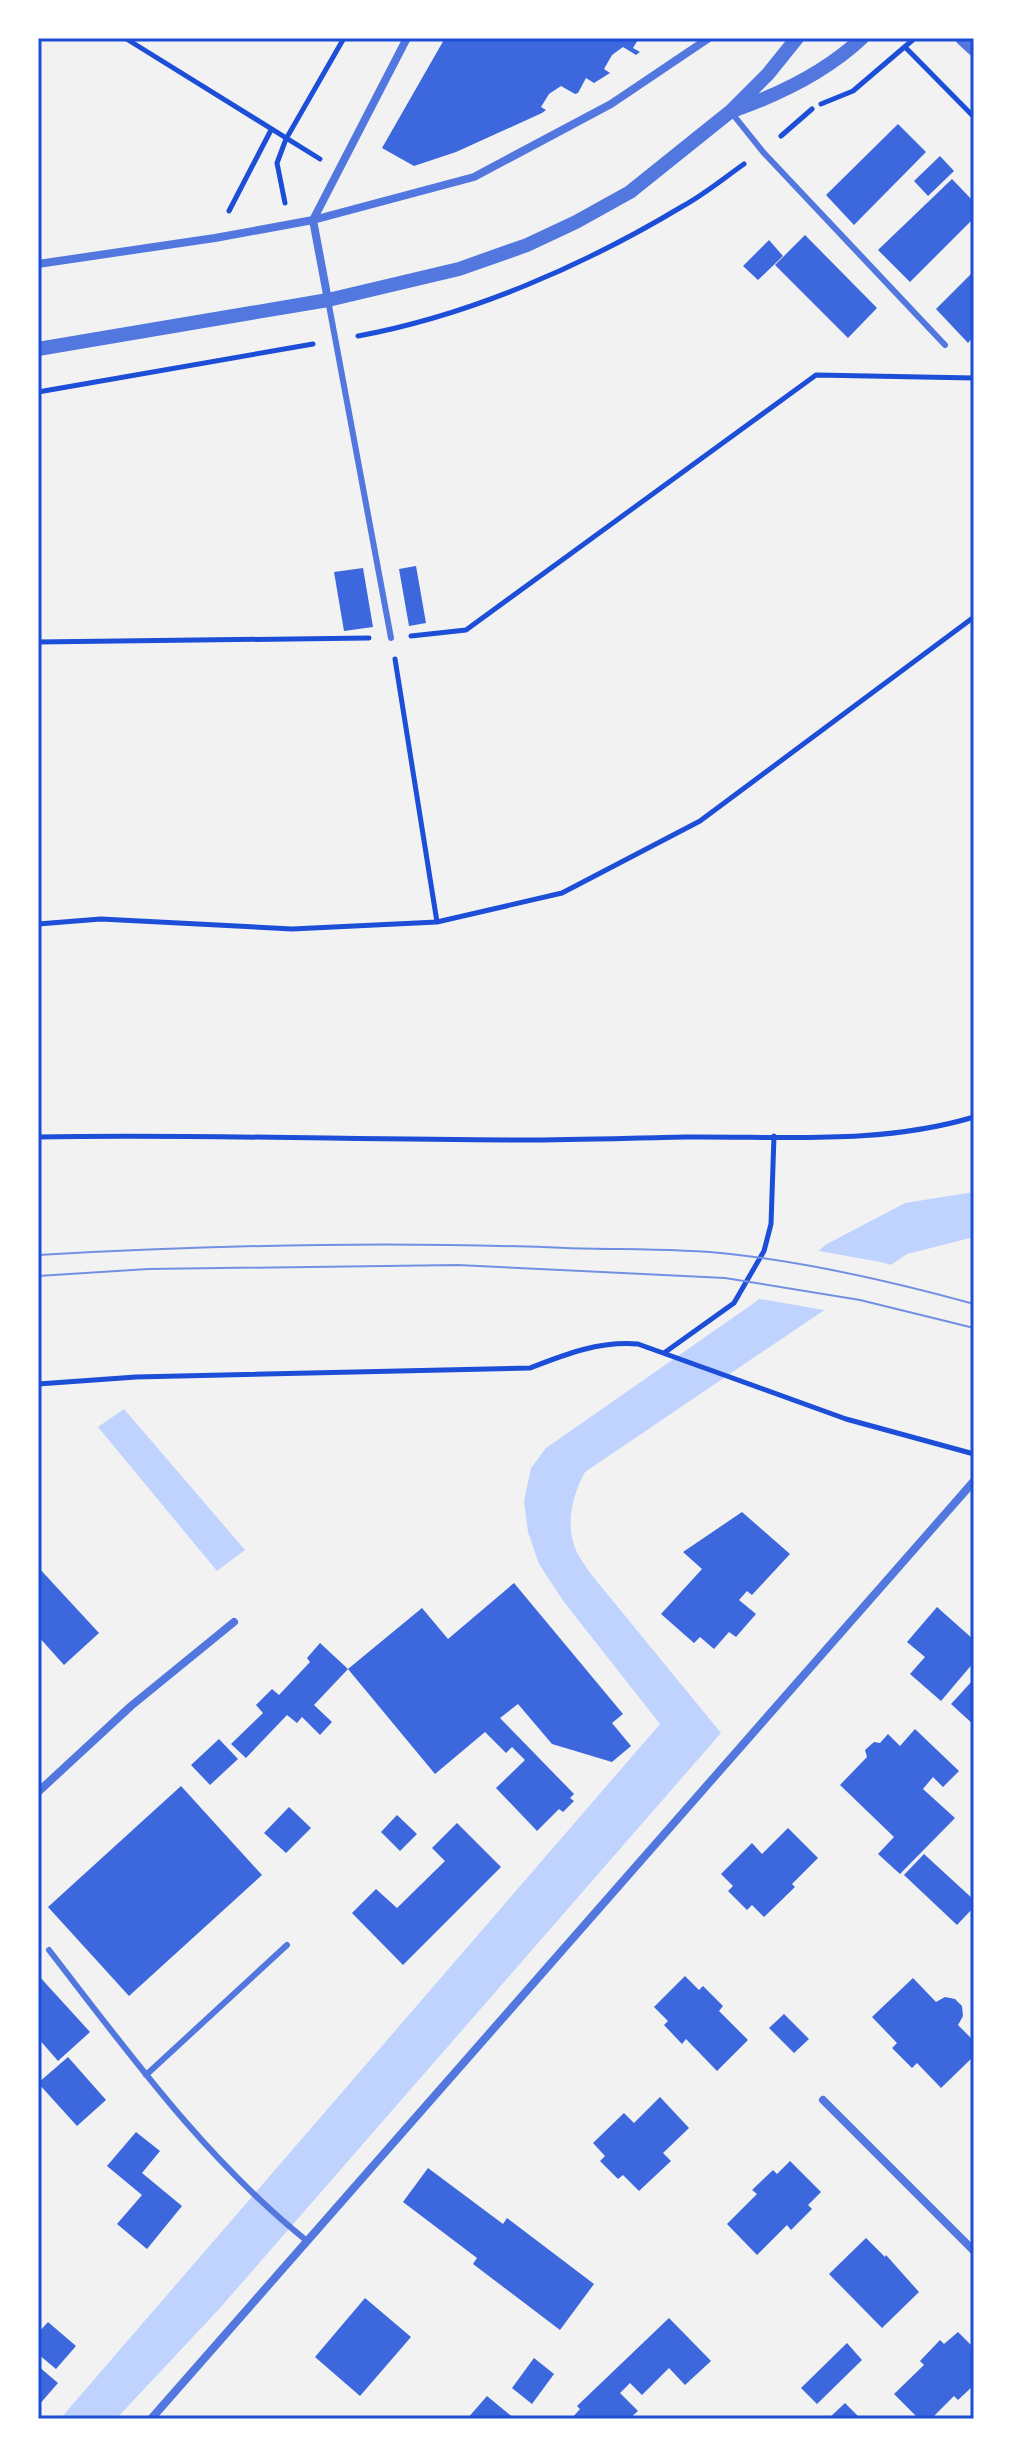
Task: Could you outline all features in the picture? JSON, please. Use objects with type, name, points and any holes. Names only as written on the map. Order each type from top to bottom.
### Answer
[{"type":"street","points":[[328,300],[313,220],[407,38]]},
{"type":"street","points":[[38,264],[313,220],[474,177],[611,104],[709,38]]},
{"type":"street","points":[[38,349],[328,300],[459,269],[527,245],[630,192],[731,111],[768,74],[797,38]]},
{"type":"street","points":[[731,111],[775,96],[838,58],[862,38]]},
{"type":"street","points":[[962,38],[974,49]]},
{"type":"street","points":[[151,2419],[974,1481]]},
{"type":"street","points":[[38,1792],[131,1706],[234,1622]]},
{"type":"street","points":[[823,2100],[974,2251]]},
{"type":"lane","points":[[731,111],[763,152],[945,345]]},
{"type":"lane","points":[[328,300],[391,638]]},
{"type":"lane","points":[[146,2075],[287,1945]]},
{"type":"lane","points":[[49,1950],[146,2075],[232,2172],[307,2241]]},
{"type":"path","points":[[125,38],[338,169]]},
{"type":"path","points":[[313,220],[285,204],[277,163],[286,139],[344,38]]},
{"type":"path","points":[[906,48],[974,117]]},
{"type":"path","points":[[215,238],[271,130]]},
{"type":"path","points":[[38,642],[391,638],[466,630],[816,375],[974,378]]},
{"type":"path","points":[[38,924],[101,919],[292,929],[437,922],[562,893],[700,821],[974,617]]},
{"type":"path","points":[[391,638],[437,922]]},
{"type":"path","points":[[38,1137],[164,1134],[522,1140],[774,1136],[839,1138],[907,1131],[974,1117]]},
{"type":"path","points":[[664,1353],[734,1303],[764,1251],[771,1224],[774,1136]]},
{"type":"path","points":[[38,1384],[136,1377],[530,1368],[568,1353],[615,1342],[638,1344],[846,1419],[974,1454]]},
{"type":"water","points":[[974,1192],[974,1237],[907,1254],[585,1472],[574,1498],[571,1517],[577,1552],[590,1573],[721,1733],[220,2308],[116,2419],[60,2419],[660,1724],[564,1602],[539,1564],[528,1532],[524,1501],[531,1468],[546,1448],[754,1303],[827,1244],[905,1203]]},
{"type":"water","points":[[124,1409],[245,1550],[217,1571],[98,1427]]},
{"type":"pier","points":[[814,1250],[896,1266],[830,1311],[754,1298]]},
{"type":"building","points":[[445,38],[639,38],[633,48],[640,52],[636,55],[623,47],[612,55],[604,69],[610,73],[594,83],[586,78],[578,93],[561,86],[549,94],[541,107],[546,110],[542,113],[456,152],[414,166],[382,148]]},
{"type":"building","points":[[898,124],[926,152],[854,225],[826,195]]},
{"type":"building","points":[[940,156],[954,171],[928,196],[914,181]]},
{"type":"building","points":[[952,179],[974,202],[974,218],[910,282],[878,250]]},
{"type":"building","points":[[805,235],[877,308],[848,338],[775,265]]},
{"type":"building","points":[[769,240],[783,256],[758,280],[743,266]]},
{"type":"building","points":[[974,271],[974,336],[968,343],[936,309]]},
{"type":"building","points":[[416,566],[426,623],[409,626],[399,569]]},
{"type":"building","points":[[363,568],[373,627],[344,631],[334,572]]},
{"type":"building","points":[[742,1512],[790,1554],[752,1595],[747,1591],[739,1600],[756,1614],[736,1637],[729,1632],[714,1649],[700,1637],[694,1643],[661,1614],[702,1569],[683,1552]]},
{"type":"building","points":[[38,1567],[99,1633],[64,1665],[38,1636]]},
{"type":"building","points":[[514,1583],[623,1714],[612,1723],[631,1746],[612,1762],[552,1744],[518,1704],[500,1718],[574,1794],[570,1798],[574,1801],[563,1812],[559,1809],[537,1831],[496,1788],[525,1760],[512,1747],[506,1753],[485,1732],[435,1774],[348,1669],[422,1608],[448,1639]]},
{"type":"building","points":[[937,1607],[974,1640],[974,1662],[941,1701],[910,1674],[925,1657],[907,1642]]},
{"type":"building","points":[[320,1643],[348,1669],[314,1705],[332,1722],[320,1735],[302,1717],[297,1723],[287,1715],[246,1758],[231,1744],[263,1713],[256,1705],[272,1689],[279,1695],[310,1662],[307,1658]]},
{"type":"building","points":[[974,1679],[974,1725],[951,1704]]},
{"type":"building","points":[[915,1729],[959,1771],[943,1787],[933,1777],[923,1789],[955,1818],[900,1874],[878,1854],[894,1837],[840,1785],[867,1757],[865,1750],[874,1742],[880,1743],[888,1734],[900,1746]]},
{"type":"building","points":[[219,1739],[238,1759],[210,1785],[191,1765]]},
{"type":"building","points":[[181,1786],[262,1875],[129,1996],[48,1907]]},
{"type":"building","points":[[289,1807],[311,1828],[286,1853],[264,1833]]},
{"type":"building","points":[[397,1815],[417,1834],[400,1851],[381,1832]]},
{"type":"building","points":[[457,1823],[501,1867],[403,1965],[352,1913],[376,1889],[397,1908],[445,1861],[432,1848]]},
{"type":"building","points":[[788,1828],[818,1858],[792,1884],[795,1887],[764,1917],[752,1905],[747,1910],[728,1891],[733,1886],[721,1874],[752,1843],[762,1854]]},
{"type":"building","points":[[924,1854],[974,1900],[974,1907],[957,1925],[904,1875]]},
{"type":"building","points":[[38,1975],[90,2032],[58,2061],[38,2038]]},
{"type":"building","points":[[685,1976],[699,1990],[703,1986],[723,2006],[719,2011],[748,2040],[717,2071],[686,2039],[682,2044],[664,2025],[668,2021],[654,2007]]},
{"type":"building","points":[[913,1978],[936,2002],[945,1997],[955,1999],[962,2006],[963,2016],[958,2025],[974,2041],[974,2056],[941,2088],[917,2063],[912,2068],[892,2048],[897,2043],[872,2017]]},
{"type":"building","points":[[784,2014],[809,2039],[794,2053],[769,2028]]},
{"type":"building","points":[[68,2057],[106,2100],[77,2126],[38,2083]]},
{"type":"building","points":[[660,2097],[689,2128],[663,2153],[671,2161],[639,2191],[623,2175],[618,2179],[600,2161],[605,2156],[593,2143],[624,2113],[634,2123]]},
{"type":"building","points":[[136,2132],[160,2151],[142,2173],[182,2206],[147,2249],[117,2224],[142,2195],[107,2166]]},
{"type":"building","points":[[790,2161],[821,2192],[808,2205],[812,2209],[791,2230],[787,2225],[757,2255],[727,2224],[757,2194],[752,2190],[773,2170],[777,2174]]},
{"type":"building","points":[[428,2168],[503,2224],[507,2218],[594,2284],[560,2330],[473,2264],[477,2258],[403,2202]]},
{"type":"building","points":[[866,2238],[919,2292],[882,2328],[829,2274]]},
{"type":"building","points":[[365,2298],[411,2337],[360,2396],[315,2357]]},
{"type":"building","points":[[669,2318],[711,2361],[685,2385],[669,2368],[642,2395],[630,2383],[620,2393],[638,2411],[629,2419],[571,2419],[580,2409],[577,2406]]},
{"type":"building","points":[[48,2322],[76,2346],[56,2369],[38,2354],[38,2333]]},
{"type":"building","points":[[958,2332],[974,2348],[974,2385],[958,2400],[954,2396],[931,2419],[919,2419],[894,2394],[924,2365],[920,2361],[940,2340],[944,2344]]},
{"type":"building","points":[[847,2343],[862,2360],[817,2404],[801,2388]]},
{"type":"building","points":[[534,2358],[554,2374],[532,2404],[512,2388]]},
{"type":"building","points":[[38,2366],[58,2383],[38,2406]]},
{"type":"building","points":[[487,2396],[515,2419],[467,2419]]},
{"type":"building","points":[[845,2403],[859,2417],[828,2419]]},
{"type":"tram line","points":[[38,1255],[368,1245],[689,1251],[823,1268],[974,1304]]},
{"type":"tram line","points":[[38,1276],[148,1269],[458,1265],[725,1278],[860,1300],[974,1328]]}]
